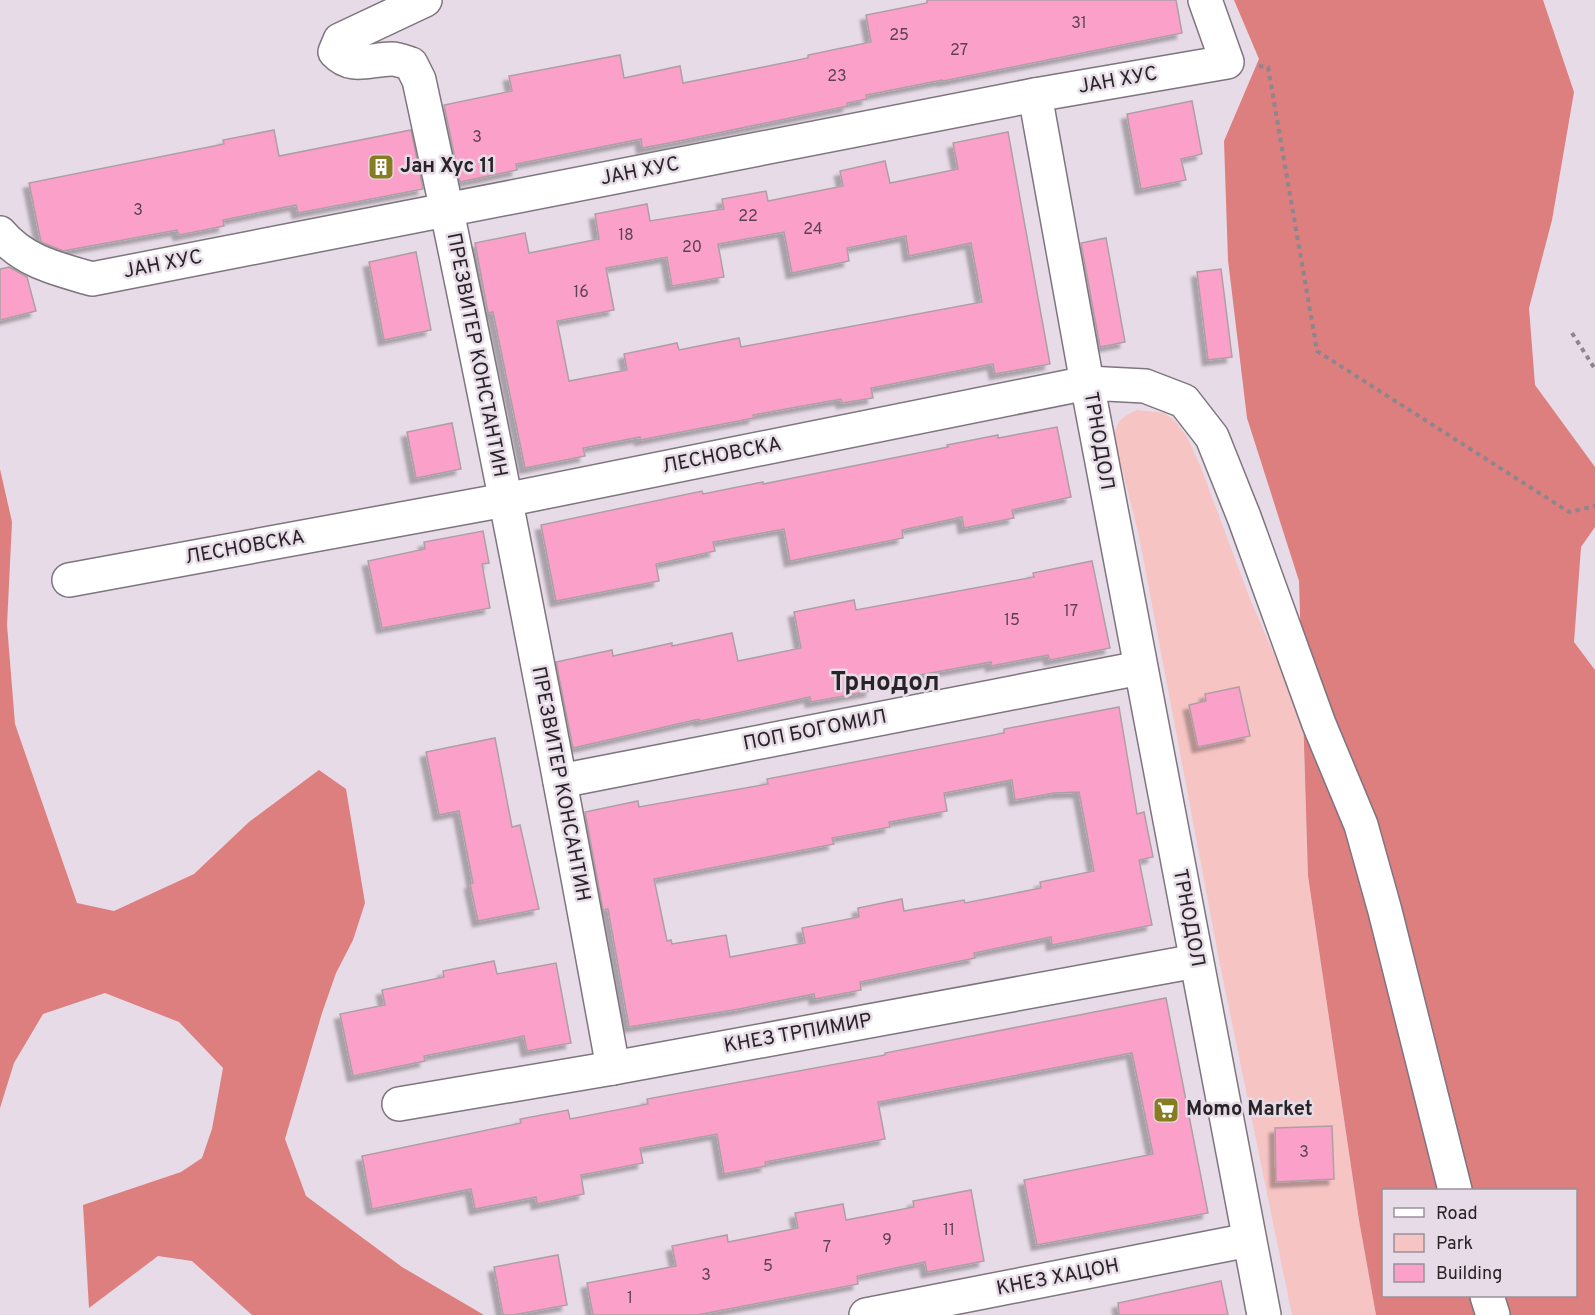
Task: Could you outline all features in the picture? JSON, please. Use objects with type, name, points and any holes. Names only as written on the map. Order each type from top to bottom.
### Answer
[{"type":"street","name":"ПРЕЗВИТЕР КОНСТАНТИН","points":[[425,0],[340,40],[335,52],[343,61],[357,63],[394,59],[411,64],[419,80],[505,500]]},
{"type":"street","points":[[1205,0],[1227,62]]},
{"type":"street","name":"ЈАН ХУС","points":[[0,233],[7,242],[42,265],[92,279],[1035,95],[1227,62]]},
{"type":"street","points":[[1035,95],[1087,383]]},
{"type":"street","name":"ЛЕСНОВСКА","points":[[69,580],[505,500],[1087,383]]},
{"type":"street","name":"ТРНОДОЛ","points":[[1264,1315],[1087,383],[1145,386],[1184,401],[1212,437],[1244,517],[1319,724],[1361,825],[1388,922],[1455,1189]]},
{"type":"street","name":"ПРЕЗВИТЕР КОНСАНТИН","points":[[505,500],[613,1068]]},
{"type":"street","name":"ПОП БОГОМИЛ","points":[[560,781],[1140,668]]},
{"type":"street","name":"КНЕЗ ТРПИМИР","points":[[399,1104],[613,1068],[1196,961]]},
{"type":"street","name":"КНЕЗ ХАЦОН","points":[[866,1315],[1249,1240]]},
{"type":"street","points":[[1487,1297],[1493,1315]]},
{"type":"path","points":[[1227,62],[1268,67],[1317,351],[1569,512],[1595,506]]},
{"type":"path","points":[[1572,333],[1595,369]]},
{"type":"green space","points":[[1137,410],[1164,413],[1175,421],[1187,437],[1201,468],[1250,599],[1303,721],[1308,876],[1359,1220],[1376,1315],[1292,1315],[1220,964],[1139,536],[1114,437],[1121,420]]},
{"type":"shaded area","points":[[1234,0],[1543,0],[1574,92],[1552,220],[1529,308],[1535,385],[1595,467],[1595,527],[1581,547],[1574,642],[1595,670],[1595,1315],[1376,1315],[1359,1220],[1308,876],[1299,581],[1247,418],[1228,260],[1224,141],[1259,59]]},
{"type":"shaded area","points":[[0,469],[12,522],[7,625],[15,724],[77,903],[114,911],[194,874],[249,822],[319,770],[346,789],[365,903],[353,940],[336,973],[322,1013],[285,1139],[306,1196],[402,1267],[484,1315],[252,1315],[192,1261],[158,1256],[89,1308],[83,1205],[181,1172],[202,1158],[212,1129],[223,1068],[179,1022],[105,993],[43,1014],[14,1063],[0,1108]]},
{"type":"building","points":[[927,0],[1176,0],[1182,33],[866,95],[867,99],[847,103],[848,106],[669,143],[642,148],[641,139],[516,164],[517,170],[460,182],[444,105],[512,91],[509,76],[620,55],[624,78],[680,66],[683,83],[808,58],[808,55],[871,42],[866,15],[927,3]]},
{"type":"building","points":[[1192,101],[1202,154],[1181,159],[1186,180],[1141,189],[1127,114]]},
{"type":"building","points":[[274,130],[279,156],[411,130],[423,189],[298,213],[296,205],[223,220],[224,226],[179,235],[177,230],[63,251],[41,242],[29,183],[224,144],[223,140]]},
{"type":"building","points":[[1008,132],[1050,364],[995,374],[993,364],[871,388],[873,398],[842,403],[841,399],[753,415],[754,418],[640,440],[640,437],[583,448],[585,456],[525,468],[493,312],[488,313],[475,243],[525,233],[529,253],[599,239],[595,214],[647,204],[650,221],[724,209],[722,199],[766,191],[768,201],[843,186],[840,171],[885,161],[890,183],[958,169],[953,143]],"holes":[[[784,232],[792,273],[849,261],[847,248],[906,236],[909,256],[971,243],[982,302],[741,347],[739,338],[679,350],[677,343],[624,354],[627,370],[569,381],[557,321],[614,310],[606,268],[667,257],[672,286],[724,277],[718,244]]]},
{"type":"building","points":[[1106,238],[1125,342],[1100,347],[1081,243]]},
{"type":"building","points":[[416,252],[431,330],[384,340],[369,262]]},
{"type":"building","points":[[9,267],[27,277],[36,311],[0,320],[0,269]]},
{"type":"building","points":[[1221,269],[1232,357],[1208,360],[1197,272]]},
{"type":"building","points":[[452,423],[461,469],[416,478],[407,432]]},
{"type":"building","points":[[1057,427],[1071,497],[1012,510],[1014,518],[964,528],[962,517],[902,530],[903,538],[790,561],[784,529],[713,542],[715,551],[656,564],[659,581],[556,601],[541,525],[702,491],[703,494],[763,482],[763,484],[998,435],[998,438]]},
{"type":"building","points":[[483,531],[489,563],[482,564],[490,608],[382,628],[368,561],[425,549],[424,542]]},
{"type":"building","points":[[1092,561],[1110,648],[1050,660],[1048,655],[991,666],[991,662],[870,684],[871,691],[811,702],[810,697],[700,721],[699,719],[573,748],[556,662],[612,650],[613,656],[732,633],[738,661],[801,648],[794,612],[854,600],[856,610],[1034,577],[1033,573]]},
{"type":"building","points":[[1239,687],[1250,736],[1198,747],[1189,705],[1206,701],[1205,694]]},
{"type":"building","points":[[1119,707],[1137,814],[1144,812],[1153,857],[1139,860],[1152,925],[1052,945],[1051,937],[974,953],[975,958],[860,982],[861,990],[815,999],[814,994],[629,1027],[608,909],[603,910],[585,812],[638,801],[639,807],[768,784],[767,779],[1004,733],[1004,729]],"holes":[[[1012,780],[1015,800],[1054,793],[1079,792],[1094,871],[1040,882],[1041,888],[965,903],[964,900],[904,911],[902,899],[858,908],[859,917],[802,928],[805,943],[730,957],[726,935],[672,944],[671,940],[667,941],[654,879],[834,844],[832,838],[890,827],[889,822],[947,811],[944,793]]]},
{"type":"building","points":[[495,738],[512,827],[520,825],[539,909],[478,921],[459,811],[439,815],[426,752]]},
{"type":"building","points":[[494,961],[497,974],[556,963],[571,1043],[527,1051],[524,1036],[424,1056],[425,1061],[353,1076],[340,1014],[385,1005],[382,990],[444,977],[443,971]]},
{"type":"building","points":[[1166,998],[1208,1213],[1037,1245],[1024,1180],[1153,1154],[1132,1053],[878,1102],[885,1139],[765,1162],[766,1166],[724,1174],[717,1134],[640,1148],[643,1163],[581,1175],[584,1194],[537,1204],[536,1197],[475,1209],[471,1189],[372,1209],[362,1156],[521,1123],[520,1119],[568,1110],[570,1119],[648,1104],[647,1099],[885,1055],[885,1053]]},
{"type":"building","points":[[1332,1126],[1334,1179],[1276,1182],[1275,1128]]},
{"type":"building","points":[[971,1190],[984,1261],[927,1272],[925,1262],[857,1276],[858,1284],[697,1315],[593,1315],[587,1283],[676,1266],[672,1246],[727,1235],[728,1242],[798,1228],[795,1213],[843,1204],[846,1220],[914,1207],[913,1201]]},
{"type":"building","points":[[558,1255],[567,1305],[503,1315],[494,1267]]},
{"type":"building","points":[[1221,1281],[1228,1315],[1119,1315],[1118,1303]]},
{"type":"place","name":"Јан Хус 11","points":[[381,167]]},
{"type":"place","name":"Momo Market","points":[[1166,1110]]},
{"type":"district","name":"Трнодол","points":[[885,683]]}]
